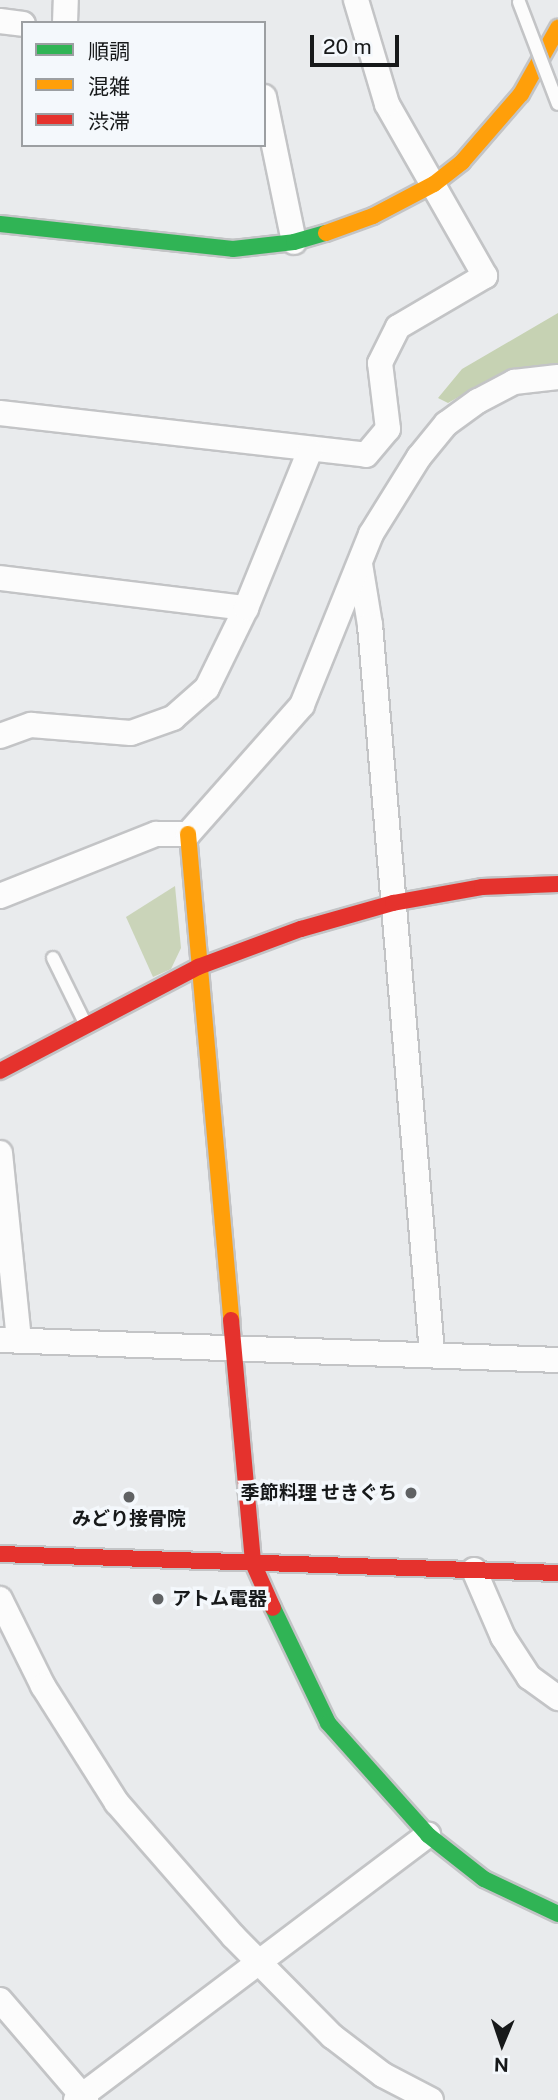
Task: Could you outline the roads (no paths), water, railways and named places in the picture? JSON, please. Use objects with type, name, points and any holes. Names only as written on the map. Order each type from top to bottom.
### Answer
[{"type":"street","points":[[65,21],[66,0]]},
{"type":"street","points":[[0,413],[366,455],[388,429],[380,363],[398,327],[485,276],[387,104],[356,0]]},
{"type":"street","points":[[0,21],[21,24]]},
{"type":"street","points":[[0,225],[233,249],[294,242],[373,216],[434,184],[490,135],[521,94],[558,29]]},
{"type":"street","points":[[266,107],[294,242]]},
{"type":"street","points":[[558,378],[513,382],[446,425],[396,492],[371,534],[302,705],[188,834],[231,1348],[253,1563],[328,1723],[428,1835],[484,1879],[558,1914]]},
{"type":"street","points":[[0,736],[31,725],[131,733],[173,718],[207,688],[246,608],[310,450]]},
{"type":"street","points":[[360,564],[370,625],[432,1353]]},
{"type":"street","points":[[0,578],[246,608]]},
{"type":"street","points":[[0,896],[156,834],[188,834]]},
{"type":"street","points":[[0,1072],[198,967],[301,929],[393,903],[482,887],[558,884]]},
{"type":"street","points":[[0,1153],[10,1340],[432,1353],[558,1360]]},
{"type":"street","points":[[0,1554],[558,1573]]},
{"type":"street","points":[[474,1570],[503,1637],[530,1677],[558,1698]]},
{"type":"street","points":[[0,1599],[43,1686],[117,1803],[259,1960],[332,2036],[383,2075],[431,2100]]},
{"type":"street","points":[[0,2000],[81,2099],[259,1960],[428,1835]]},
{"type":"lane","points":[[518,1],[558,104]]},
{"type":"lane","points":[[52,958],[86,1026]]},
{"type":"place","name":"季節料理 せきぐち","points":[[411,1493]]},
{"type":"place","name":"みどり接骨院","points":[[129,1497]]},
{"type":"place","name":"アトム電器","points":[[158,1599]]}]
